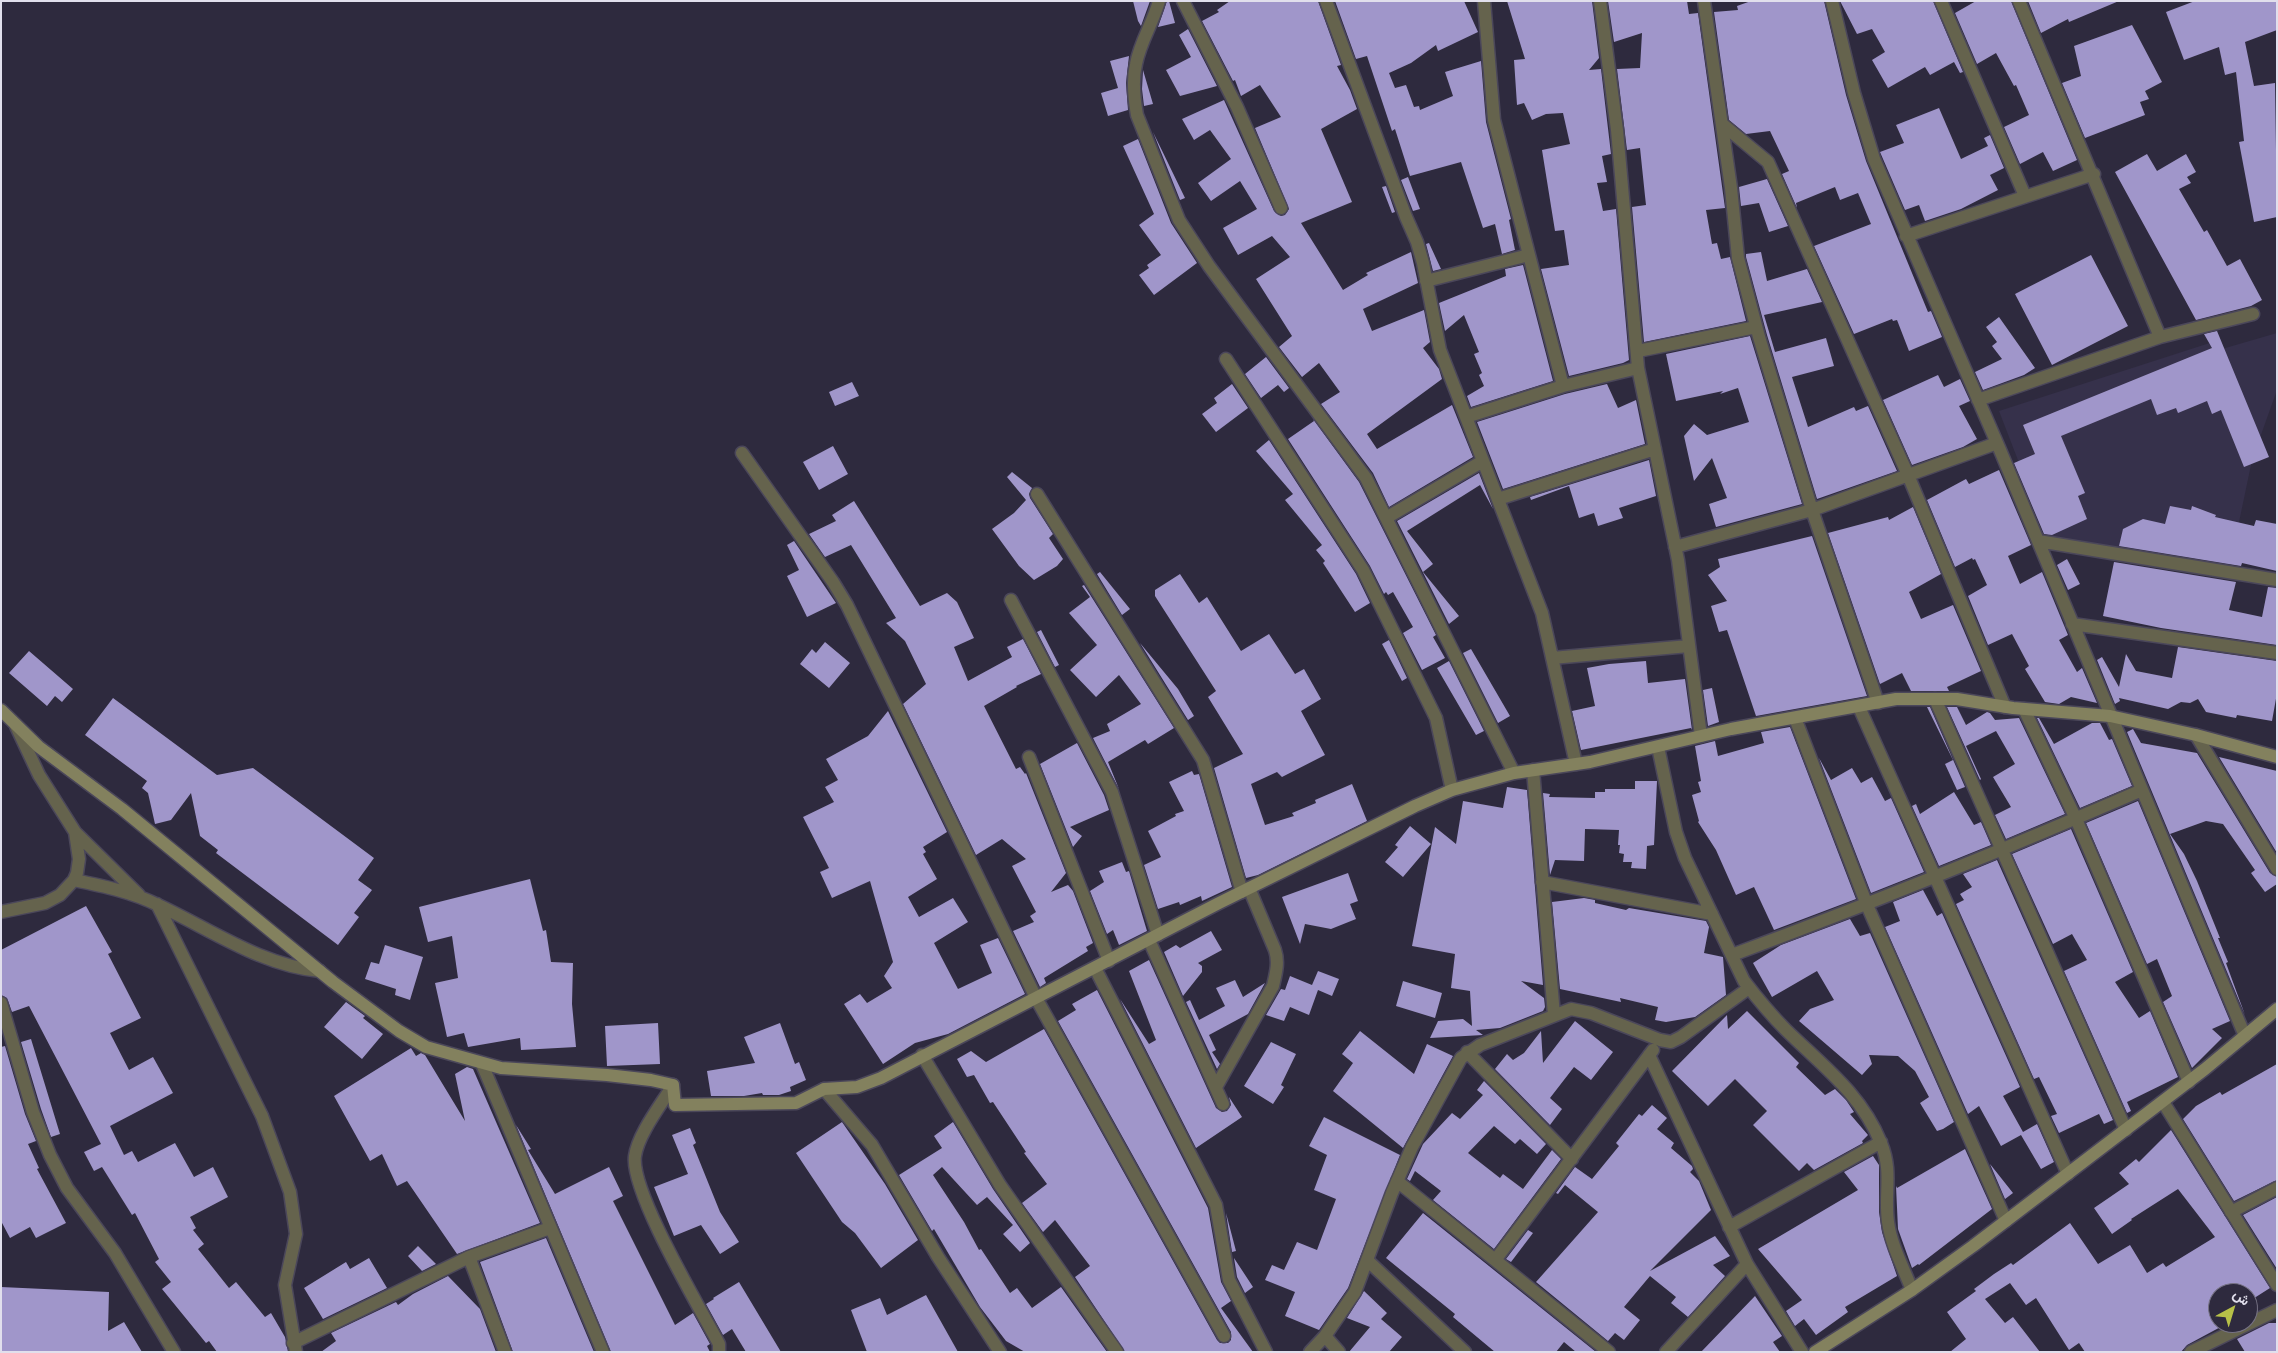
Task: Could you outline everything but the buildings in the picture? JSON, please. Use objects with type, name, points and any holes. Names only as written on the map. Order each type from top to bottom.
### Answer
[{"type":"street","points":[[1159,1],[1136,63],[1134,97],[1137,115],[1180,220],[1209,266],[1366,478],[1514,773]]},
{"type":"street","points":[[1183,1],[1236,106],[1281,208]]},
{"type":"street","points":[[1326,1],[1417,242],[1440,350],[1542,613],[1576,764]]},
{"type":"street","points":[[1484,1],[1494,120],[1563,386]]},
{"type":"street","points":[[1600,1],[1617,130],[1638,368],[1675,547],[1701,736]]},
{"type":"street","points":[[1704,1],[1722,124],[1738,258],[1756,327],[1812,510],[1878,703]]},
{"type":"street","points":[[1832,1],[1854,93],[1871,149],[1906,236],[1997,443],[2245,1036]]},
{"type":"street","points":[[1941,1],[2026,196]]},
{"type":"street","points":[[2019,1],[2094,174],[2160,337]]},
{"type":"street","points":[[1722,124],[1768,162],[1908,475],[2006,707]]},
{"type":"street","points":[[1906,236],[2094,174]]},
{"type":"street","points":[[1426,281],[1529,255]]},
{"type":"street","points":[[1978,400],[2160,337],[2253,314]]},
{"type":"street","points":[[1638,351],[1756,327]]},
{"type":"street","points":[[1226,359],[1362,570],[1436,718],[1452,790]]},
{"type":"street","points":[[1466,417],[1563,386],[1638,368]]},
{"type":"street","points":[[1675,547],[1812,510],[1997,443]]},
{"type":"street","points":[[1498,499],[1655,449]]},
{"type":"street","points":[[742,453],[834,582],[847,605],[1036,998],[1224,1336]]},
{"type":"street","points":[[1386,518],[1482,460]]},
{"type":"street","points":[[1037,494],[1203,760],[1246,890],[1278,958],[1273,986],[1216,1087]]},
{"type":"street","points":[[2038,542],[2277,580]]},
{"type":"street","points":[[1011,600],[1112,792],[1153,937],[1223,1104]]},
{"type":"street","points":[[2072,624],[2277,653]]},
{"type":"street","points":[[1552,658],[1689,646]]},
{"type":"street","points":[[672,1085],[676,1105],[796,1103],[824,1089],[857,1087],[881,1078],[922,1055],[1153,937],[1415,806],[1452,790],[1514,773],[1576,764],[1701,736],[1896,699],[1957,699],[2024,709],[2110,716],[2196,735],[2277,757]]},
{"type":"street","points":[[1935,699],[2126,1130]]},
{"type":"street","points":[[1859,706],[2068,1174]]},
{"type":"street","points":[[2024,709],[2076,819],[2189,1082]]},
{"type":"street","points":[[1,710],[39,747],[122,810],[320,971],[399,1031],[426,1048],[482,1064],[529,1071],[651,1080],[672,1085]]},
{"type":"street","points":[[1795,718],[1868,905],[2006,1221]]},
{"type":"street","points":[[16,726],[39,775],[75,832],[143,899]]},
{"type":"street","points":[[2196,735],[2277,869]]},
{"type":"street","points":[[1658,747],[1676,832],[1685,858],[1749,988],[1785,1029],[1846,1086],[1860,1105],[1881,1142],[1888,1164],[1888,1222],[1912,1290]]},
{"type":"street","points":[[1029,757],[1109,961]]},
{"type":"street","points":[[1533,770],[1554,1015]]},
{"type":"street","points":[[1732,955],[1868,905],[2002,851],[2142,790]]},
{"type":"street","points":[[1,912],[45,903],[60,895],[74,880],[78,873],[79,859],[75,832]]},
{"type":"street","points":[[74,880],[120,890],[156,904],[263,957],[291,967],[320,971]]},
{"type":"street","points":[[1542,882],[1712,914]]},
{"type":"street","points":[[156,904],[262,1116],[290,1192],[296,1234],[285,1285],[294,1347],[469,1257],[550,1228]]},
{"type":"street","points":[[1095,968],[1216,1205],[1229,1280],[1266,1352]]},
{"type":"street","points":[[1310,1352],[1325,1336],[1355,1292],[1397,1181],[1424,1124],[1461,1058],[1467,1052],[1571,1009],[1578,1009],[1670,1042],[1681,1037],[1749,988]]},
{"type":"street","points":[[1,1002],[33,1112],[50,1155],[67,1188],[115,1253],[174,1352]]},
{"type":"street","points":[[1815,1352],[1912,1290],[2006,1221],[2189,1082],[2277,1009]]},
{"type":"street","points":[[1496,1259],[1660,1040]]},
{"type":"street","points":[[1467,1052],[1572,1159]]},
{"type":"street","points":[[922,1055],[1000,1185],[1117,1352]]},
{"type":"street","points":[[1649,1055],[1747,1264],[1802,1352]]},
{"type":"street","points":[[482,1064],[603,1352]]},
{"type":"street","points":[[672,1085],[640,1140],[635,1156],[636,1172],[652,1216],[719,1344],[719,1352]]},
{"type":"street","points":[[824,1089],[872,1145],[938,1257],[1000,1352]]},
{"type":"street","points":[[2163,1102],[2277,1285]]},
{"type":"street","points":[[1729,1227],[1881,1142]]},
{"type":"street","points":[[1397,1181],[1609,1352]]},
{"type":"street","points":[[2231,1212],[2277,1188]]},
{"type":"street","points":[[469,1257],[505,1352]]},
{"type":"street","points":[[1367,1260],[1465,1352]]},
{"type":"street","points":[[1666,1352],[1747,1264]]},
{"type":"street","points":[[2191,1352],[2277,1310]]},
{"type":"street","points":[[1325,1336],[1339,1352]]},
{"type":"shaded area","points":[[2277,333],[2277,390],[2252,460],[2229,570],[2048,538],[1999,411],[2219,340],[2222,349]]}]
